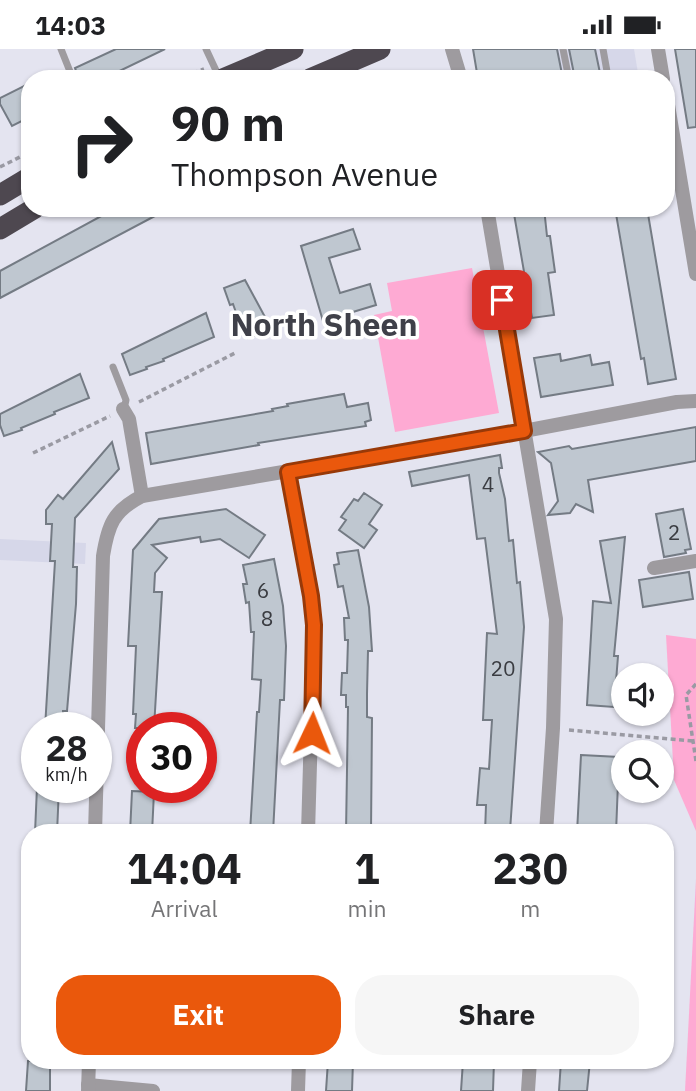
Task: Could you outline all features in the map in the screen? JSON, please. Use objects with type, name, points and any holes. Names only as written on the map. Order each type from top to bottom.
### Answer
[{"type":"highway","points":[[243,70],[293,49]]},
{"type":"highway","points":[[331,70],[380,49]]},
{"type":"highway","points":[[0,195],[21,182]]},
{"type":"highway","points":[[0,229],[21,216]]},
{"type":"street","points":[[452,49],[458,70]]},
{"type":"street","points":[[658,49],[662,70]]},
{"type":"street","points":[[675,147],[696,274]]},
{"type":"street","points":[[488,217],[556,619],[547,824]]},
{"type":"street","points":[[95,824],[103,557],[108,529],[125,505],[142,496],[677,402],[696,401]]},
{"type":"street","points":[[123,409],[129,419],[142,496]]},
{"type":"street","points":[[288,472],[314,625],[308,824]]},
{"type":"street","points":[[654,568],[696,561]]},
{"type":"street","points":[[89,1069],[88,1088],[153,1091]]},
{"type":"street","points":[[298,1091],[299,1069]]},
{"type":"street","points":[[528,1091],[529,1069]]},
{"type":"lane","points":[[61,49],[69,70]]},
{"type":"lane","points":[[206,49],[217,70]]},
{"type":"lane","points":[[565,49],[569,70]]},
{"type":"lane","points":[[603,49],[601,61],[605,70]]},
{"type":"lane","points":[[113,367],[126,400],[123,409]]},
{"type":"path","points":[[0,167],[21,156]]},
{"type":"path","points":[[696,684],[686,695],[696,761]]},
{"type":"path","points":[[553,728],[693,741]]},
{"type":"shaded area","points":[[497,49],[634,49],[638,70],[501,70]]},
{"type":"shaded area","points":[[472,268],[499,413],[395,432],[374,315],[392,311],[387,283]]},
{"type":"shaded area","points":[[0,539],[86,543],[85,564],[0,560]]},
{"type":"shaded area","points":[[666,635],[696,639],[696,831],[674,780],[674,740],[672,740],[671,726],[674,726],[674,663],[668,663]]},
{"type":"shaded area","points":[[696,879],[696,1091],[685,1091]]},
{"type":"building","points":[[116,49],[165,49],[122,70],[75,68]]},
{"type":"building","points":[[473,49],[557,49],[561,70],[476,70]]},
{"type":"building","points":[[569,49],[595,49],[599,70],[573,70]]},
{"type":"building","points":[[675,49],[696,49],[696,127],[688,128]]},
{"type":"building","points":[[21,88],[21,122],[12,126],[0,104],[0,98]]},
{"type":"building","points":[[99,217],[153,217],[0,298],[0,271]]},
{"type":"building","points":[[515,217],[545,217],[547,236],[550,236],[555,272],[548,273],[554,315],[532,318]]},
{"type":"building","points":[[617,217],[649,217],[676,379],[648,384],[644,358],[641,359]]},
{"type":"building","points":[[353,229],[360,249],[329,258],[340,293],[370,284],[376,305],[323,321],[301,246]]},
{"type":"building","points":[[245,280],[272,330],[248,338],[242,320],[239,321],[233,304],[230,305],[224,288]]},
{"type":"building","points":[[206,313],[214,337],[130,375],[122,354]]},
{"type":"building","points":[[560,354],[561,361],[590,355],[592,365],[609,362],[613,385],[541,397],[534,358]]},
{"type":"building","points":[[80,374],[89,398],[4,436],[0,414]]},
{"type":"building","points":[[344,394],[347,407],[368,403],[371,420],[365,422],[366,426],[151,464],[146,433],[273,411],[272,409],[288,406],[287,404]]},
{"type":"building","points":[[696,427],[696,461],[588,480],[593,512],[576,504],[570,513],[548,515],[558,501],[551,463],[538,452],[569,446],[572,449]]},
{"type":"building","points":[[112,442],[119,469],[75,518],[73,567],[77,567],[76,604],[67,711],[46,712],[55,561],[50,561],[52,524],[46,524],[46,510],[58,495],[63,499]]},
{"type":"building","points":[[500,455],[502,468],[499,468],[499,473],[505,499],[509,541],[513,540],[517,583],[520,582],[524,627],[511,824],[485,824],[486,805],[477,805],[480,768],[489,769],[492,720],[483,720],[487,633],[497,634],[485,538],[477,539],[469,475],[412,486],[409,472]]},
{"type":"building","points":[[364,493],[382,505],[369,524],[377,530],[364,548],[339,530],[346,520],[341,517],[354,499],[358,501]]},
{"type":"building","points":[[226,509],[265,535],[249,558],[220,539],[201,542],[200,537],[152,545],[167,558],[155,573],[154,592],[162,592],[155,712],[133,712],[136,646],[128,646],[133,550],[159,519]]},
{"type":"building","points":[[683,509],[691,549],[685,550],[686,553],[664,557],[656,514]]},
{"type":"building","points":[[625,537],[614,656],[618,656],[617,663],[611,663],[611,707],[587,705],[593,601],[611,603],[600,541]]},
{"type":"building","points":[[358,550],[369,607],[372,651],[368,651],[367,717],[372,718],[371,824],[346,824],[348,707],[346,695],[341,695],[342,673],[347,673],[348,640],[345,640],[344,618],[349,618],[343,586],[338,587],[334,565],[339,564],[337,553]]},
{"type":"building","points":[[274,559],[283,606],[286,646],[284,700],[280,700],[273,824],[251,824],[261,680],[252,679],[254,632],[251,632],[249,602],[246,603],[243,584],[247,584],[243,565]]},
{"type":"building","points":[[689,572],[693,599],[643,607],[639,580]]},
{"type":"building","points":[[581,755],[611,757],[611,803],[617,803],[616,824],[577,824]]},
{"type":"building","points":[[36,803],[58,803],[57,824],[35,824]]},
{"type":"building","points":[[131,803],[153,803],[152,824],[130,824]]},
{"type":"building","points":[[27,1069],[50,1069],[50,1091],[26,1091]]},
{"type":"building","points":[[327,1069],[353,1069],[352,1091],[326,1091]]},
{"type":"building","points":[[462,1069],[494,1069],[493,1091],[461,1091]]},
{"type":"building","points":[[560,1069],[589,1069],[587,1091],[559,1091]]},
{"type":"district","name":"North Sheen","points":[[324,324]]},
{"type":"route","points":[[312,733],[314,625],[288,472],[524,431],[502,300]]}]
